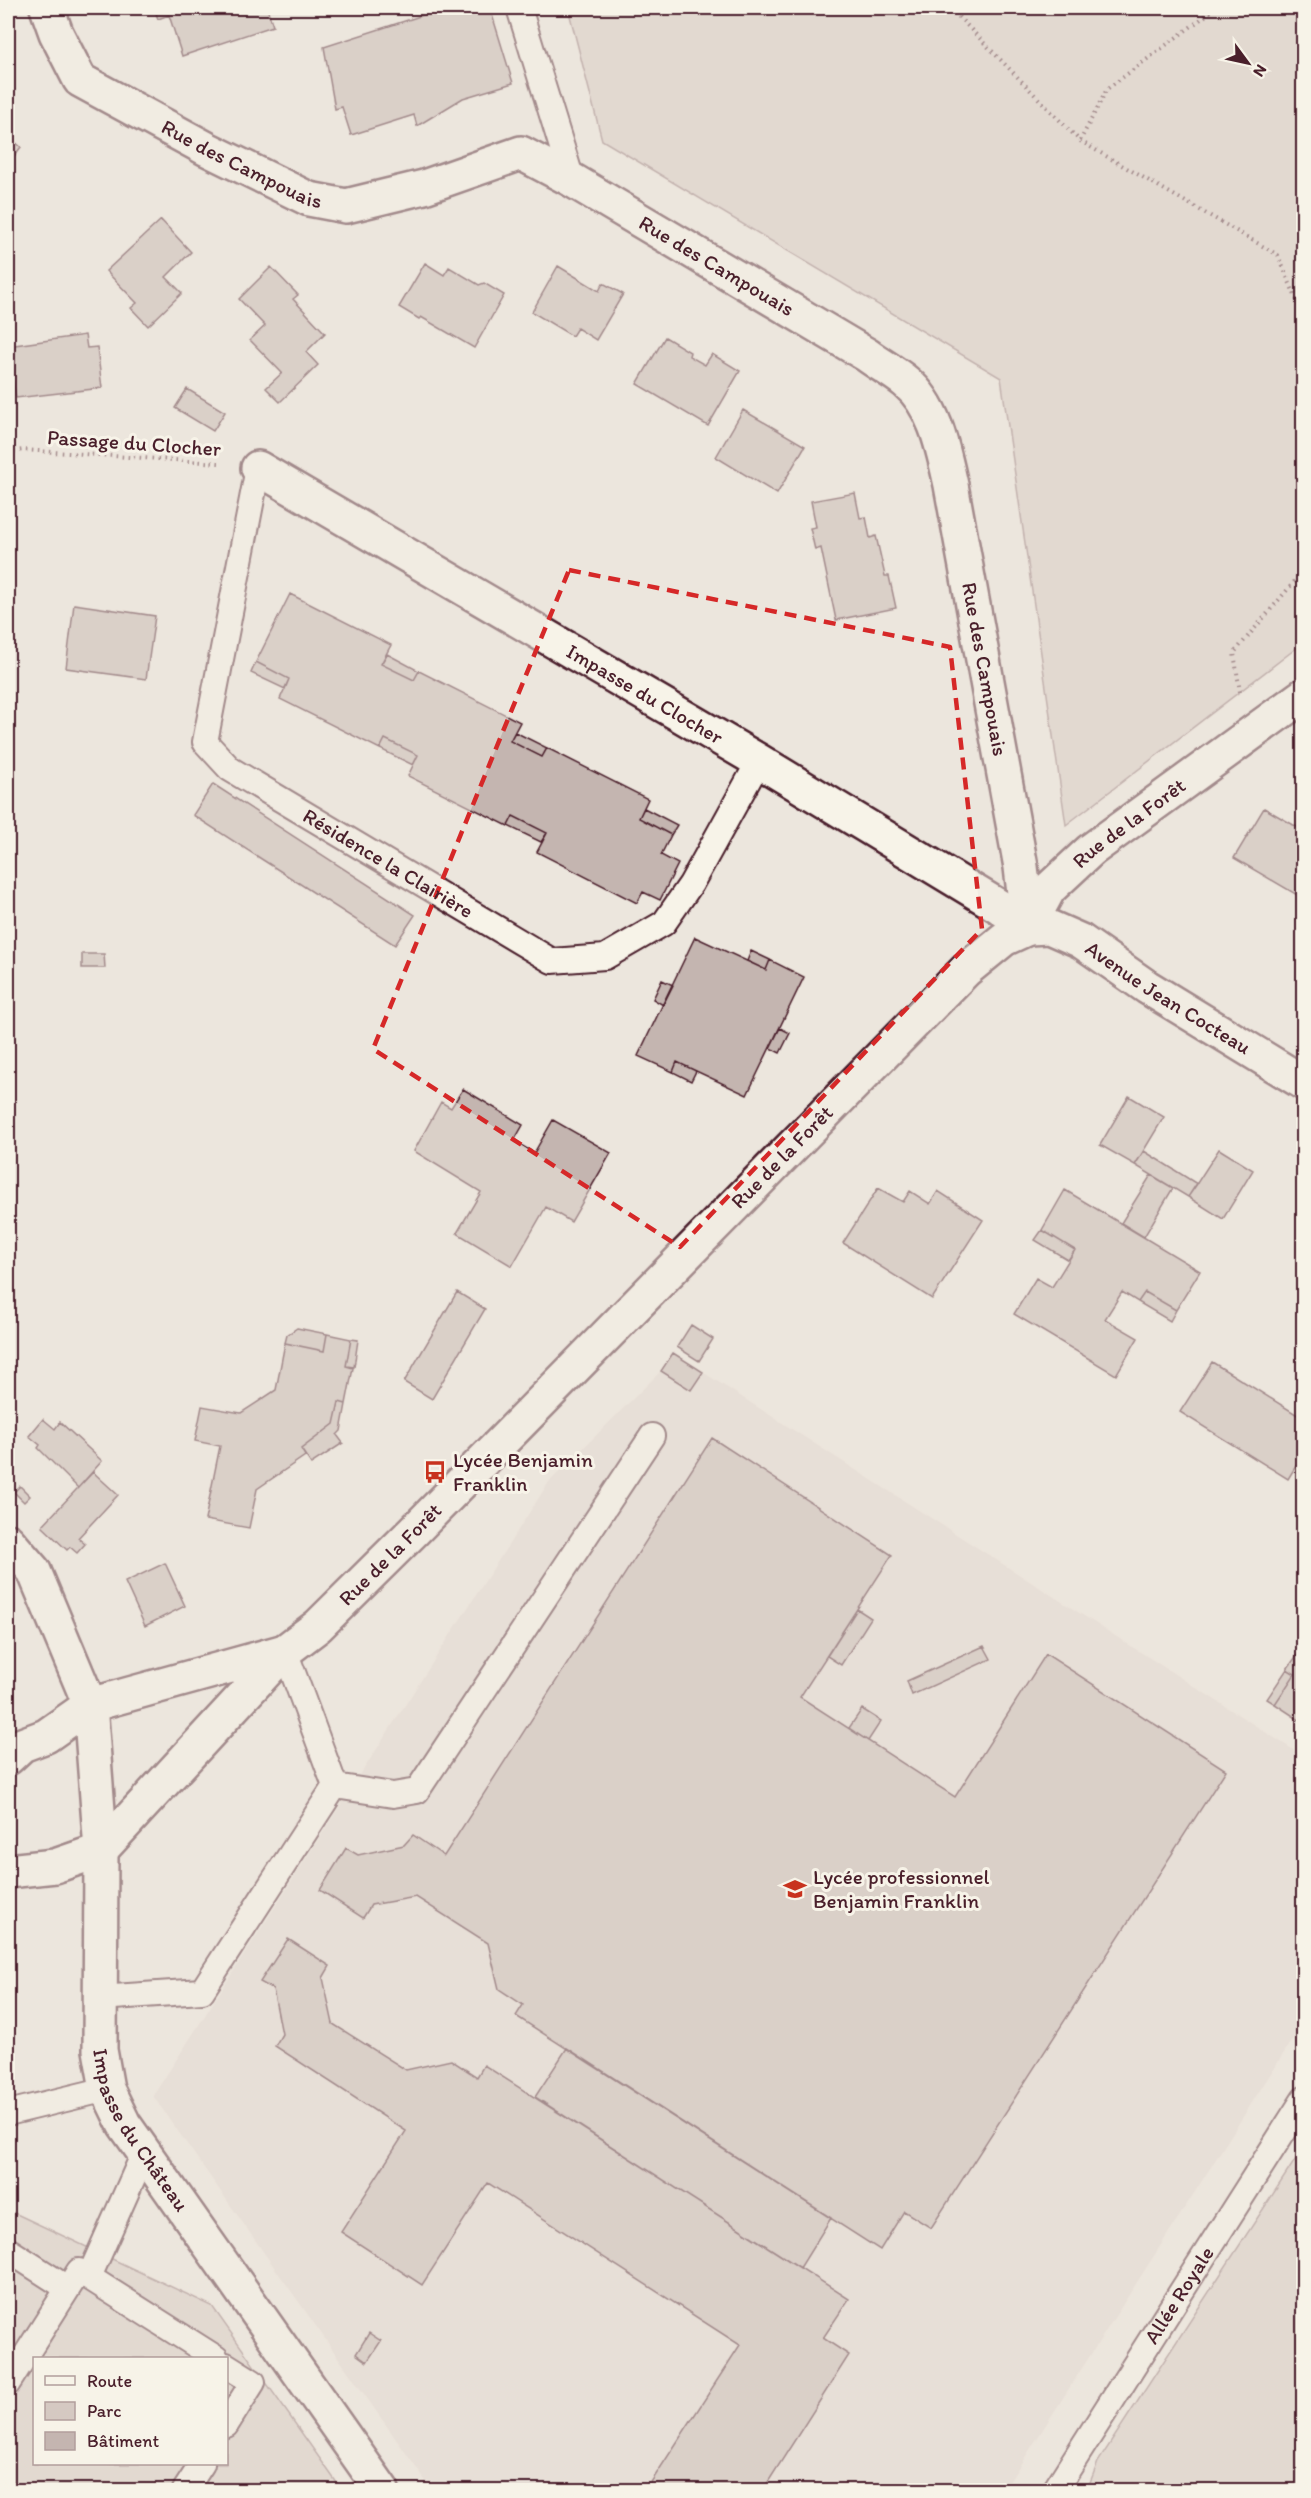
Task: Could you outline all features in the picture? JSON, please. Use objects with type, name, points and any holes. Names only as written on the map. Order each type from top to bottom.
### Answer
[{"type":"street","name":"Rue des Campouais","points":[[47,8],[56,33],[80,80],[207,149],[309,199],[346,206],[424,187],[521,153],[572,180],[867,355],[908,383],[928,411],[942,444],[1021,867],[1028,928]]},
{"type":"street","name":"Impasse du Clocher","points":[[258,468],[759,761],[1000,907],[1028,928]]},
{"type":"street","name":"Rue de la Forêt","points":[[101,1850],[285,1651],[318,1626],[392,1554],[966,970],[1004,939],[1028,928],[1049,889],[1091,850],[1304,695]]},
{"type":"street","name":"Avenue Jean Cocteau","points":[[1028,928],[1049,927],[1081,941],[1146,987],[1304,1083]]},
{"type":"street","points":[[8,1541],[34,1571],[90,1705]]},
{"type":"street","name":"Rue de la Forêt","points":[[8,1758],[22,1745],[46,1736],[90,1705],[285,1651]]},
{"type":"street","name":"Impasse du Château","points":[[90,1705],[101,1850],[100,2050],[107,2089],[124,2124],[382,2490]]},
{"type":"street","points":[[8,1871],[56,1866],[101,1850]]},
{"type":"lane","points":[[519,8],[572,180]]},
{"type":"lane","name":"Résidence la Clairière","points":[[258,468],[205,742],[230,769],[552,961],[605,957],[664,923],[691,884],[759,761]]},
{"type":"lane","points":[[335,1786],[393,1795],[417,1791],[652,1436]]},
{"type":"lane","points":[[285,1651],[335,1786]]},
{"type":"lane","points":[[99,1998],[202,1991],[335,1786]]},
{"type":"lane","points":[[8,2113],[107,2089]]},
{"type":"lane","name":"Allée Royale","points":[[1054,2490],[1304,2099]]},
{"type":"lane","points":[[89,2277],[144,2152]]},
{"type":"lane","points":[[8,2250],[67,2288]]},
{"type":"lane","points":[[8,2383],[79,2271],[214,2357]]},
{"type":"lane","points":[[228,2366],[253,2382],[228,2422]]},
{"type":"lane","points":[[185,2490],[201,2465]]},
{"type":"path","points":[[950,8],[1080,141],[1278,255],[1304,317]]},
{"type":"path","points":[[1080,141],[1107,89],[1216,8]]},
{"type":"path","name":"Passage du Clocher","points":[[8,452],[23,450],[160,458],[258,468]]},
{"type":"path","points":[[1299,576],[1304,507]]},
{"type":"path","points":[[1247,737],[1234,653],[1304,572]]},
{"type":"highlighted area","points":[[569,570],[950,647],[982,929],[680,1247],[373,1049]]},
{"type":"shaded area","name":"Lycée professionnel Benjamin Franklin","points":[[673,1353],[1303,1756],[1303,2023],[1004,2490],[432,2490],[153,2096],[549,1482],[661,1371]]},
{"type":"green space","points":[[568,8],[1303,8],[1303,643],[1066,825],[1001,378],[602,140]]},
{"type":"green space","points":[[1303,2148],[1303,2490],[1087,2490],[1098,2462]]},
{"type":"green space","points":[[8,2210],[212,2306],[342,2490],[8,2490]]},
{"type":"building","points":[[154,8],[267,8],[273,26],[182,56],[169,15],[158,19]]},
{"type":"building","points":[[445,8],[490,8],[513,83],[463,98],[417,126],[414,115],[351,135],[342,107],[335,109],[324,47]]},
{"type":"building","points":[[8,136],[21,147],[8,164]]},
{"type":"building","points":[[161,220],[191,252],[166,277],[182,293],[148,326],[131,308],[137,303],[106,271]]},
{"type":"building","points":[[425,263],[444,275],[449,267],[479,285],[484,283],[504,295],[474,348],[399,307]]},
{"type":"building","points":[[558,266],[599,291],[603,283],[623,294],[596,340],[577,328],[572,336],[532,312]]},
{"type":"building","points":[[271,267],[298,295],[293,299],[325,333],[306,352],[318,365],[280,402],[266,388],[282,373],[250,340],[265,326],[239,299]]},
{"type":"building","points":[[85,335],[87,348],[97,347],[102,388],[16,398],[8,346]]},
{"type":"building","points":[[665,337],[690,352],[689,356],[705,365],[712,354],[740,371],[708,426],[637,384]]},
{"type":"building","points":[[187,389],[225,412],[213,431],[175,408]]},
{"type":"building","points":[[743,410],[805,446],[777,494],[716,457]]},
{"type":"building","points":[[855,493],[860,518],[866,517],[870,538],[876,536],[885,576],[889,576],[896,608],[836,620],[821,548],[815,550],[810,528],[816,527],[811,501]]},
{"type":"building","points":[[290,594],[391,645],[381,664],[414,680],[419,671],[520,722],[510,741],[542,757],[547,748],[648,799],[639,818],[671,835],[661,855],[678,864],[660,900],[643,892],[637,903],[537,852],[547,833],[513,816],[508,826],[408,776],[418,755],[385,739],[380,749],[280,699],[289,679],[256,662]]},
{"type":"building","points":[[74,604],[155,616],[146,679],[66,668]]},
{"type":"building","points":[[387,654],[419,671],[414,680],[381,664]]},
{"type":"building","points":[[256,662],[289,679],[285,689],[251,673]]},
{"type":"building","points":[[515,732],[547,748],[542,757],[510,741]]},
{"type":"building","points":[[385,739],[418,755],[413,765],[380,749]]},
{"type":"building","points":[[213,784],[415,915],[395,945],[193,815]]},
{"type":"building","points":[[644,808],[677,825],[671,835],[639,818]]},
{"type":"building","points":[[1264,808],[1304,831],[1304,899],[1234,858]]},
{"type":"building","points":[[513,816],[547,833],[541,842],[508,826]]},
{"type":"building","points":[[695,937],[766,970],[770,960],[804,977],[747,1095],[677,1062],[673,1072],[638,1056]]},
{"type":"building","points":[[751,951],[770,960],[766,970],[747,961]]},
{"type":"building","points":[[82,954],[104,954],[105,968],[82,968]]},
{"type":"building","points":[[662,980],[673,985],[663,1005],[653,999]]},
{"type":"building","points":[[780,1028],[790,1033],[780,1053],[770,1048]]},
{"type":"building","points":[[677,1062],[696,1071],[691,1081],[673,1072]]},
{"type":"building","points":[[463,1089],[523,1125],[514,1141],[534,1153],[553,1120],[611,1153],[571,1222],[546,1207],[512,1266],[457,1233],[481,1192],[414,1151],[441,1102],[451,1108]]},
{"type":"building","points":[[1129,1096],[1164,1117],[1135,1165],[1100,1145]]},
{"type":"building","points":[[1219,1149],[1253,1170],[1223,1219],[1188,1197]]},
{"type":"building","points":[[1144,1151],[1197,1184],[1188,1197],[1135,1165]]},
{"type":"building","points":[[1151,1175],[1173,1188],[1144,1237],[1121,1223]]},
{"type":"building","points":[[878,1188],[903,1202],[910,1191],[930,1204],[938,1191],[983,1220],[932,1299],[843,1243]]},
{"type":"building","points":[[1065,1190],[1200,1271],[1176,1310],[1145,1292],[1138,1302],[1122,1292],[1105,1319],[1138,1338],[1116,1375],[1014,1314],[1036,1278],[1052,1287],[1075,1250],[1042,1230]]},
{"type":"building","points":[[1042,1230],[1075,1250],[1068,1260],[1035,1240]]},
{"type":"building","points":[[457,1292],[485,1309],[432,1399],[404,1382]]},
{"type":"building","points":[[1145,1292],[1176,1310],[1170,1321],[1138,1302]]},
{"type":"building","points":[[691,1325],[713,1339],[699,1361],[677,1347]]},
{"type":"building","points":[[297,1328],[327,1334],[324,1351],[285,1343],[287,1335]]},
{"type":"building","points":[[327,1334],[351,1339],[346,1366],[353,1368],[346,1404],[339,1402],[334,1424],[301,1449],[305,1456],[257,1489],[249,1528],[205,1520],[220,1446],[195,1441],[202,1406],[241,1413],[276,1390],[285,1343],[324,1351]]},
{"type":"building","points":[[351,1339],[358,1340],[354,1367],[346,1366]]},
{"type":"building","points":[[673,1353],[703,1372],[691,1390],[661,1371]]},
{"type":"building","points":[[1212,1362],[1304,1419],[1304,1453],[1288,1479],[1180,1412]]},
{"type":"building","points":[[339,1402],[346,1404],[341,1431],[337,1435],[343,1443],[311,1464],[301,1449],[334,1424]]},
{"type":"building","points":[[43,1419],[55,1429],[60,1422],[102,1461],[78,1488],[38,1448],[40,1445],[29,1436]]},
{"type":"building","points":[[712,1438],[892,1555],[800,1697],[955,1797],[1046,1654],[1226,1770],[931,2228],[904,2211],[880,2250],[516,2016],[523,2005],[499,1989],[488,1943],[416,1897],[371,1905],[363,1918],[320,1890],[346,1848],[358,1855],[404,1845],[413,1835],[444,1856]]},
{"type":"building","points":[[93,1472],[118,1495],[78,1538],[85,1544],[77,1553],[70,1547],[67,1550],[42,1526]]},
{"type":"building","points":[[20,1486],[30,1496],[24,1502],[14,1492]]},
{"type":"building","points":[[165,1563],[185,1606],[145,1626],[125,1582]]},
{"type":"building","points":[[857,1609],[871,1618],[841,1665],[827,1656]]},
{"type":"building","points":[[984,1646],[991,1659],[912,1695],[907,1681]]},
{"type":"building","points":[[1298,1654],[1304,1658],[1304,1723],[1275,1704],[1295,1674],[1287,1669]]},
{"type":"building","points":[[1287,1669],[1295,1674],[1275,1704],[1267,1699]]},
{"type":"building","points":[[862,1709],[881,1721],[868,1741],[849,1728]]},
{"type":"building","points":[[288,1939],[330,1966],[323,1978],[333,2024],[406,2070],[451,2060],[477,2077],[484,2065],[849,2299],[823,2338],[849,2355],[763,2490],[646,2490],[740,2345],[488,2183],[422,2285],[341,2232],[406,2131],[275,2046],[282,2034],[273,1989],[260,1982]]},
{"type":"building","points":[[567,2048],[831,2218],[800,2268],[535,2097]]},
{"type":"building","points":[[369,2333],[381,2341],[367,2362],[356,2354]]},
{"type":"place","name":"Lycée Benjamin Franklin","points":[[435,1472]]},
{"type":"place","name":"Lycée professionnel Benjamin Franklin","points":[[795,1889]]}]
